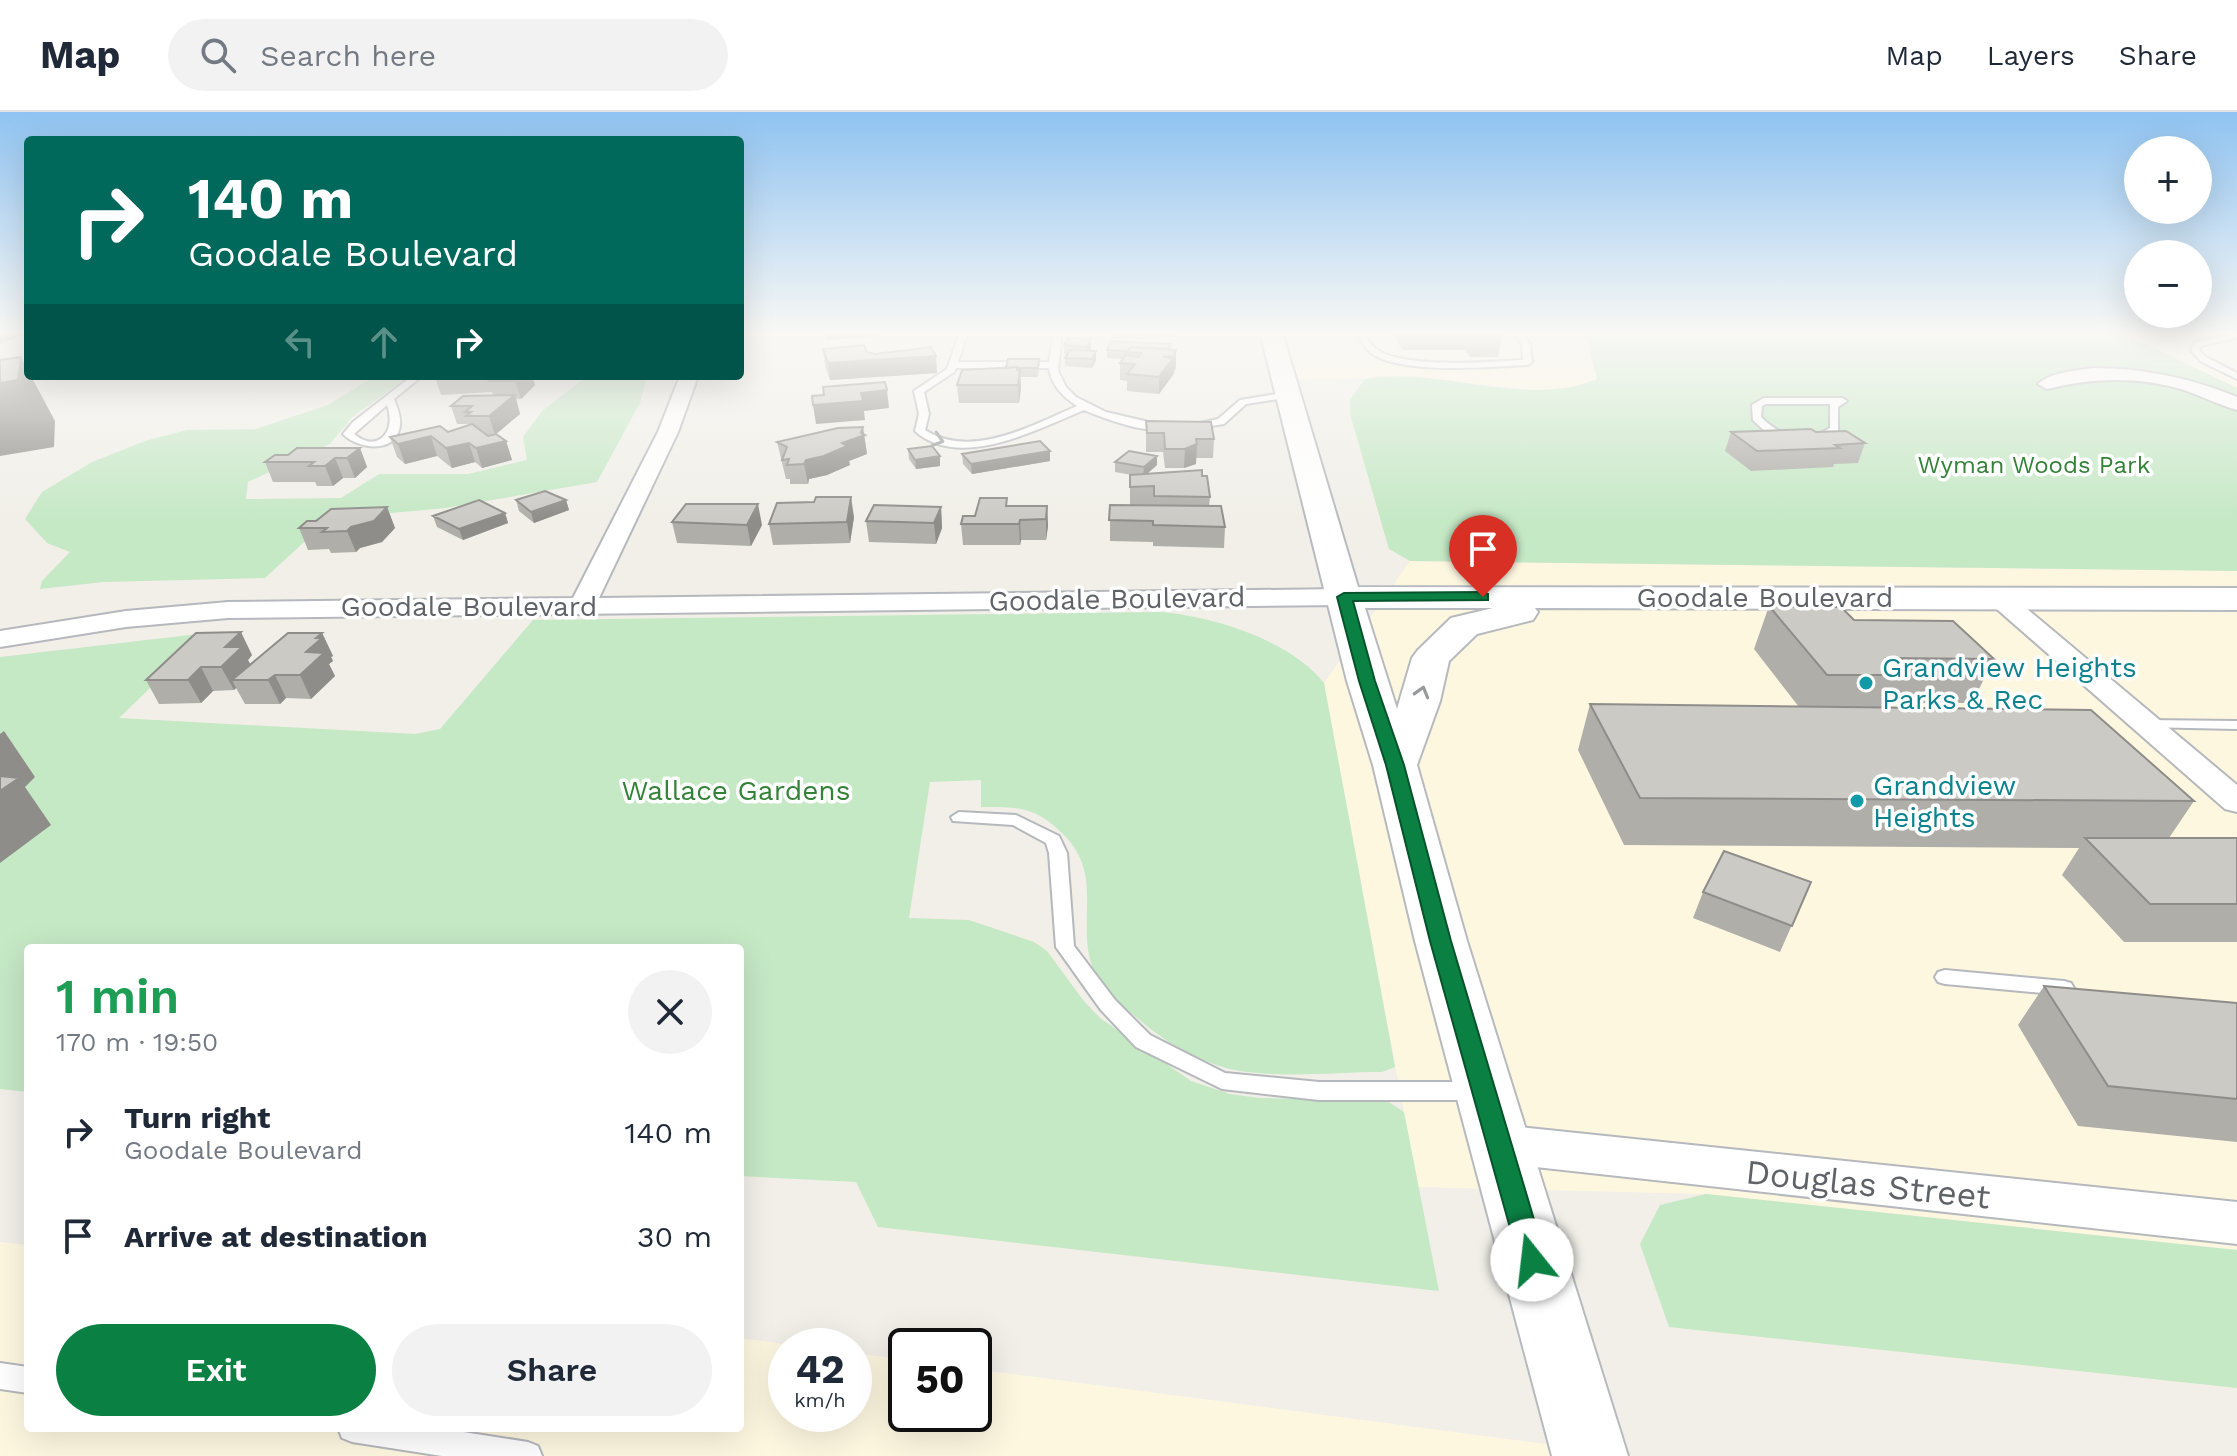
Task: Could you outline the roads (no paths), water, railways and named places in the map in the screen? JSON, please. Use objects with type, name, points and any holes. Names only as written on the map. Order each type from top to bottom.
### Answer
[{"type":"main road","points":[[1288,395],[1367,681],[1395,765],[1491,1117],[1590,1456]]},
{"type":"main road","name":"Goodale Boulevard","points":[[1344,597],[2237,599]]},
{"type":"main road","points":[[1395,765],[1420,701],[1431,658],[1464,626],[1504,614],[1567,604],[1650,597]]},
{"type":"street","points":[[582,606],[668,432],[682,395]]},
{"type":"street","points":[[2210,395],[2237,404]]},
{"type":"street","name":"Goodale Boulevard","points":[[0,639],[191,612],[356,607],[1344,597]]},
{"type":"street","points":[[1999,598],[2237,802]]},
{"type":"street","name":"Douglas Street","points":[[1491,1117],[2237,1223]]},
{"type":"lane","points":[[389,399],[398,424],[395,434],[388,440],[377,442],[354,441],[348,434],[356,424],[394,395]]},
{"type":"lane","points":[[920,395],[924,414],[920,431],[927,439],[944,444],[987,443],[1084,406]]},
{"type":"lane","points":[[1069,395],[1084,406],[1136,424],[1173,427]]},
{"type":"lane","points":[[1186,427],[1221,422],[1243,402],[1288,395]]},
{"type":"lane","points":[[1764,401],[1842,401],[1833,406],[1835,429],[1826,437],[1815,440],[1777,435],[1763,428],[1756,418],[1757,405],[1764,401]]},
{"type":"lane","points":[[2146,724],[2237,725]]},
{"type":"lane","points":[[959,817],[1016,820],[1053,840],[1058,853],[1065,947],[1108,1005],[1143,1041],[1222,1081],[1319,1091],[1491,1117]]},
{"type":"lane","points":[[1945,977],[2084,989]]},
{"type":"lane","points":[[0,1376],[24,1379]]},
{"type":"lane","points":[[377,1432],[528,1456]]},
{"type":"place","name":"Grandview Heights Parks & Rec","points":[[1866,683]]},
{"type":"place","name":"Grandview Heights","points":[[1857,801]]},
{"type":"park label","name":"Wyman Woods Park","points":[[2034,465]]},
{"type":"park label","name":"Wallace Gardens","points":[[736,790]]}]
